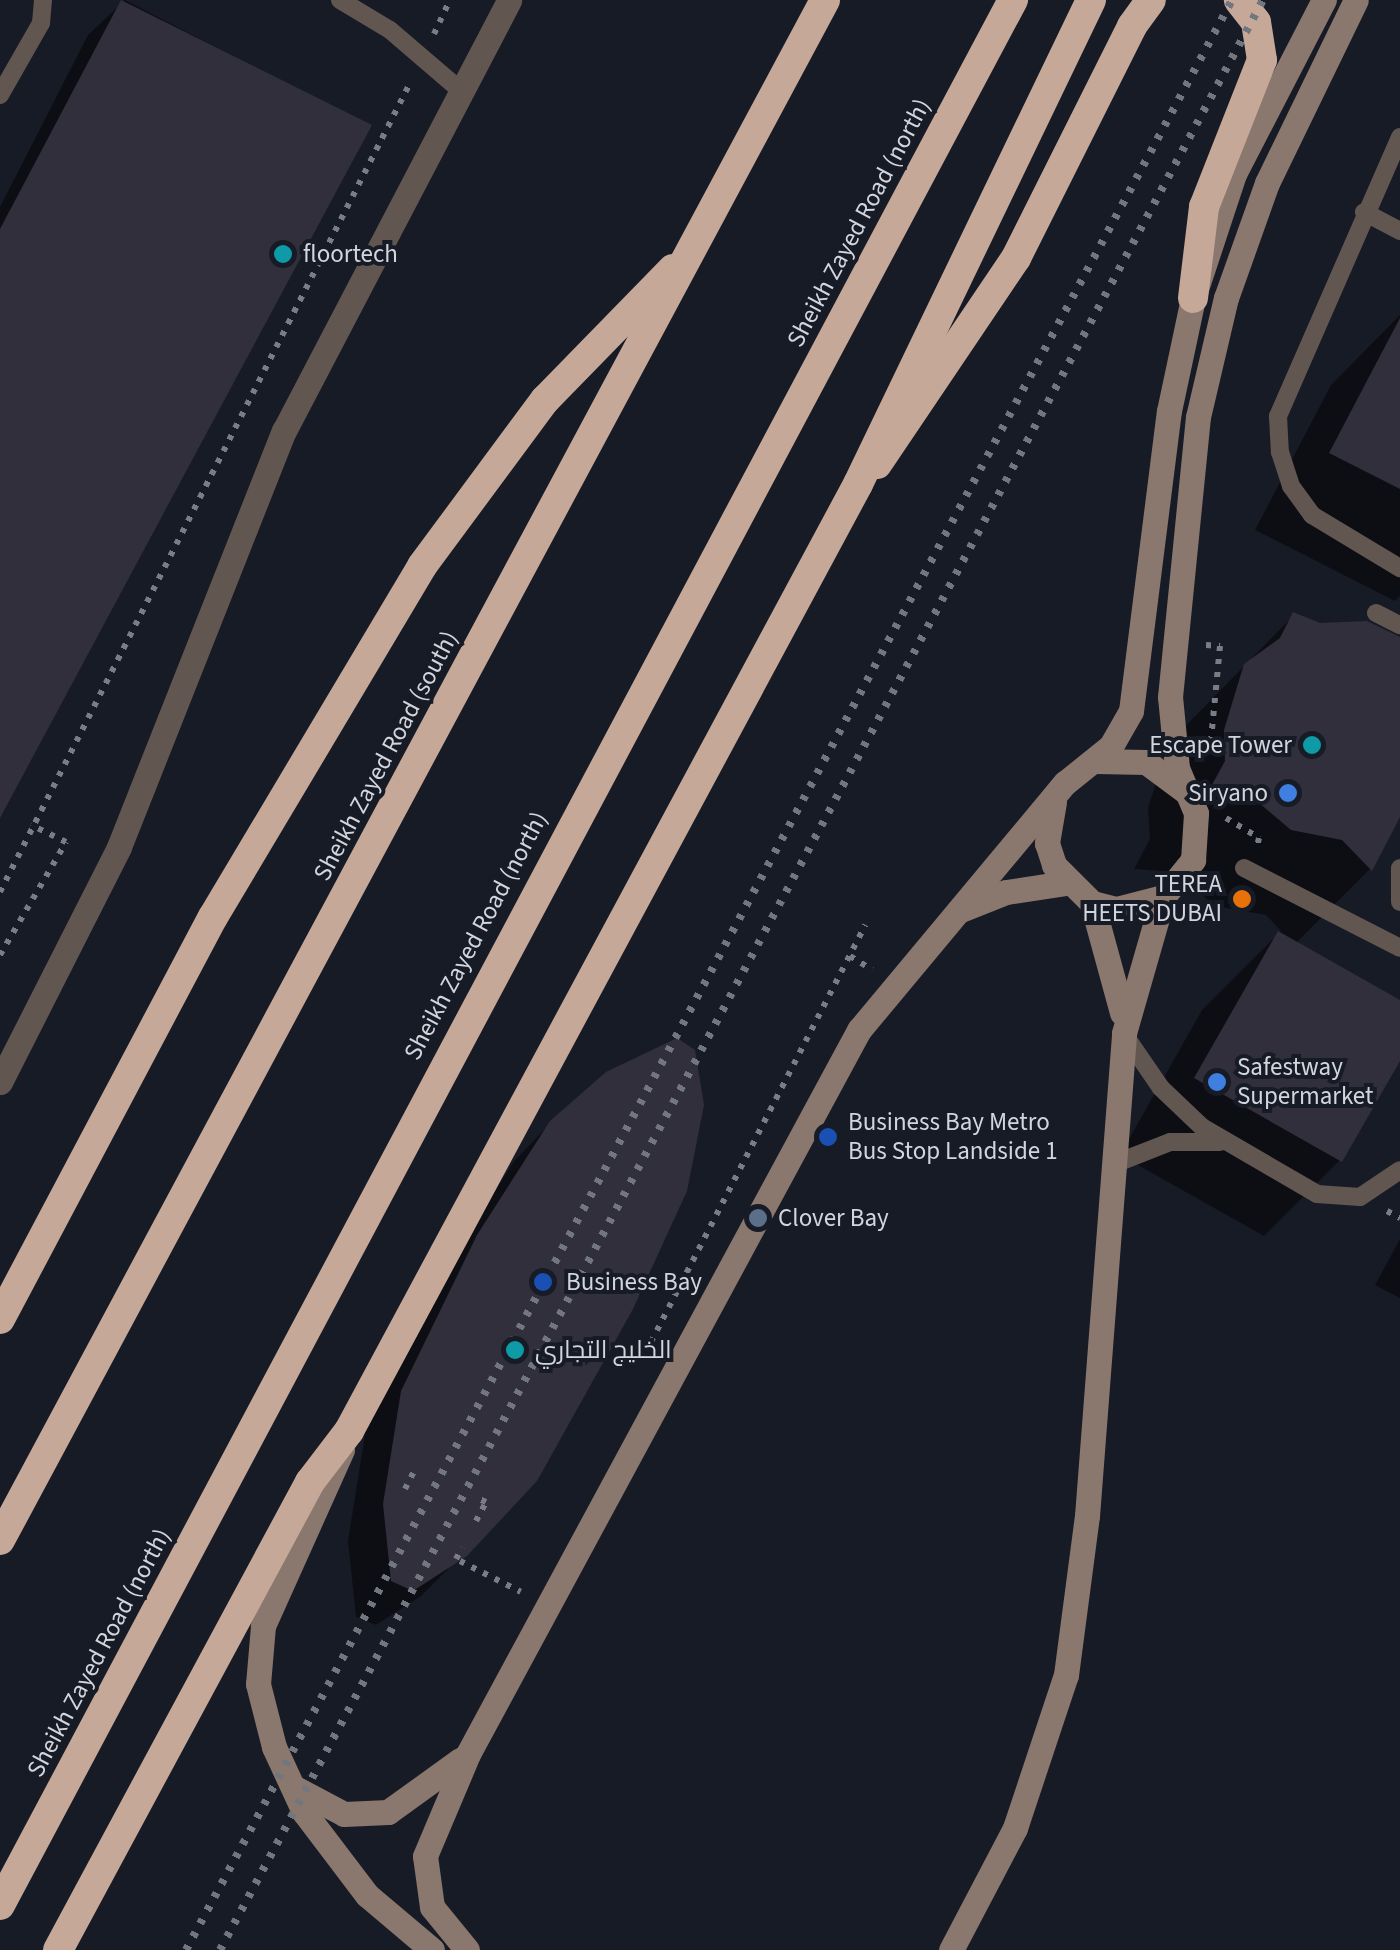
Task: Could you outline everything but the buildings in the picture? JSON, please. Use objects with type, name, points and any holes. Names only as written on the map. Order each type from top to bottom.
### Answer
[{"type":"highway","name":"Sheikh Zayed Road (south)","points":[[0,1540],[825,0]]},
{"type":"highway","name":"Sheikh Zayed Road (north)","points":[[0,1905],[1013,0]]},
{"type":"highway","points":[[58,1950],[310,1482],[348,1430],[858,484],[1091,0]]},
{"type":"highway","points":[[858,484],[911,421],[1016,258],[1132,26],[1151,0]]},
{"type":"highway","points":[[1193,298],[1204,207],[1262,60],[1256,22],[1239,0]]},
{"type":"highway","points":[[0,1319],[213,917],[422,566],[545,400],[690,253]]},
{"type":"street","points":[[0,1082],[119,847],[284,431],[509,0]]},
{"type":"street","points":[[467,1950],[432,1906],[425,1856],[468,1754],[858,1030],[952,915],[1122,730],[1136,691],[1169,411],[1193,298],[1234,174],[1324,0]]},
{"type":"street","points":[[951,1950],[1015,1828],[1066,1675],[1082,1569],[1124,1033],[1163,897],[1194,860],[1197,824],[1185,791],[1170,720],[1188,477],[1226,298],[1267,183],[1356,0]]},
{"type":"street","points":[[1096,761],[1146,762],[1185,791]]},
{"type":"street","points":[[1055,800],[1047,843],[1066,883],[1092,903],[1116,908],[1163,897]]},
{"type":"street","points":[[952,915],[1006,892],[1066,883]]},
{"type":"street","points":[[1092,903],[1114,967],[1124,1033]]},
{"type":"street","points":[[348,1430],[273,1599],[257,1655],[264,1713],[288,1780],[324,1842],[366,1895],[432,1950]]},
{"type":"street","points":[[288,1780],[323,1807],[366,1815],[408,1803],[468,1754]]},
{"type":"lane","points":[[0,95],[41,22],[42,0]]},
{"type":"lane","points":[[340,0],[390,30],[460,90]]},
{"type":"lane","points":[[1400,137],[1288,382],[1278,416],[1280,452],[1291,486],[1312,515],[1400,568]]},
{"type":"lane","points":[[1364,212],[1400,231]]},
{"type":"lane","points":[[1376,612],[1400,625]]},
{"type":"lane","points":[[1400,868],[1400,902]]},
{"type":"lane","points":[[1248,870],[1400,948]]},
{"type":"lane","points":[[1124,1033],[1180,1109],[1226,1143],[1338,1199],[1380,1190],[1400,1170]]},
{"type":"lane","points":[[1114,1164],[1170,1142],[1226,1143]]},
{"type":"path","points":[[0,892],[30,825],[450,0]]},
{"type":"path","points":[[1174,643],[1220,646],[1209,760]]},
{"type":"path","points":[[1212,806],[1260,838],[1248,870]]},
{"type":"path","points":[[0,955],[66,842],[30,825]]},
{"type":"path","points":[[650,1344],[866,924]]},
{"type":"path","points":[[850,956],[892,984]]},
{"type":"path","points":[[405,1488],[414,1469]]},
{"type":"path","points":[[476,1521],[486,1502],[479,1499]]},
{"type":"path","points":[[462,1548],[458,1560],[522,1592],[531,1574]]},
{"type":"railway","points":[[186,1950],[1232,0]]},
{"type":"railway","points":[[220,1950],[1263,0]]},
{"type":"place","name":"floortech","points":[[283,254]]},
{"type":"place","name":"Escape Tower","points":[[1312,745]]},
{"type":"place","name":"Siryano","points":[[1288,793]]},
{"type":"place","name":"TEREA HEETS DUBAI","points":[[1242,899]]},
{"type":"place","name":"Safestway Supermarket","points":[[1217,1082]]},
{"type":"place","name":"Business Bay Metro Bus Stop Landside 1","points":[[828,1137]]},
{"type":"place","name":"Clover Bay","points":[[758,1218]]},
{"type":"place","name":"Business Bay","points":[[543,1282]]},
{"type":"place","name":"الخليج التجاري","points":[[515,1350]]}]
